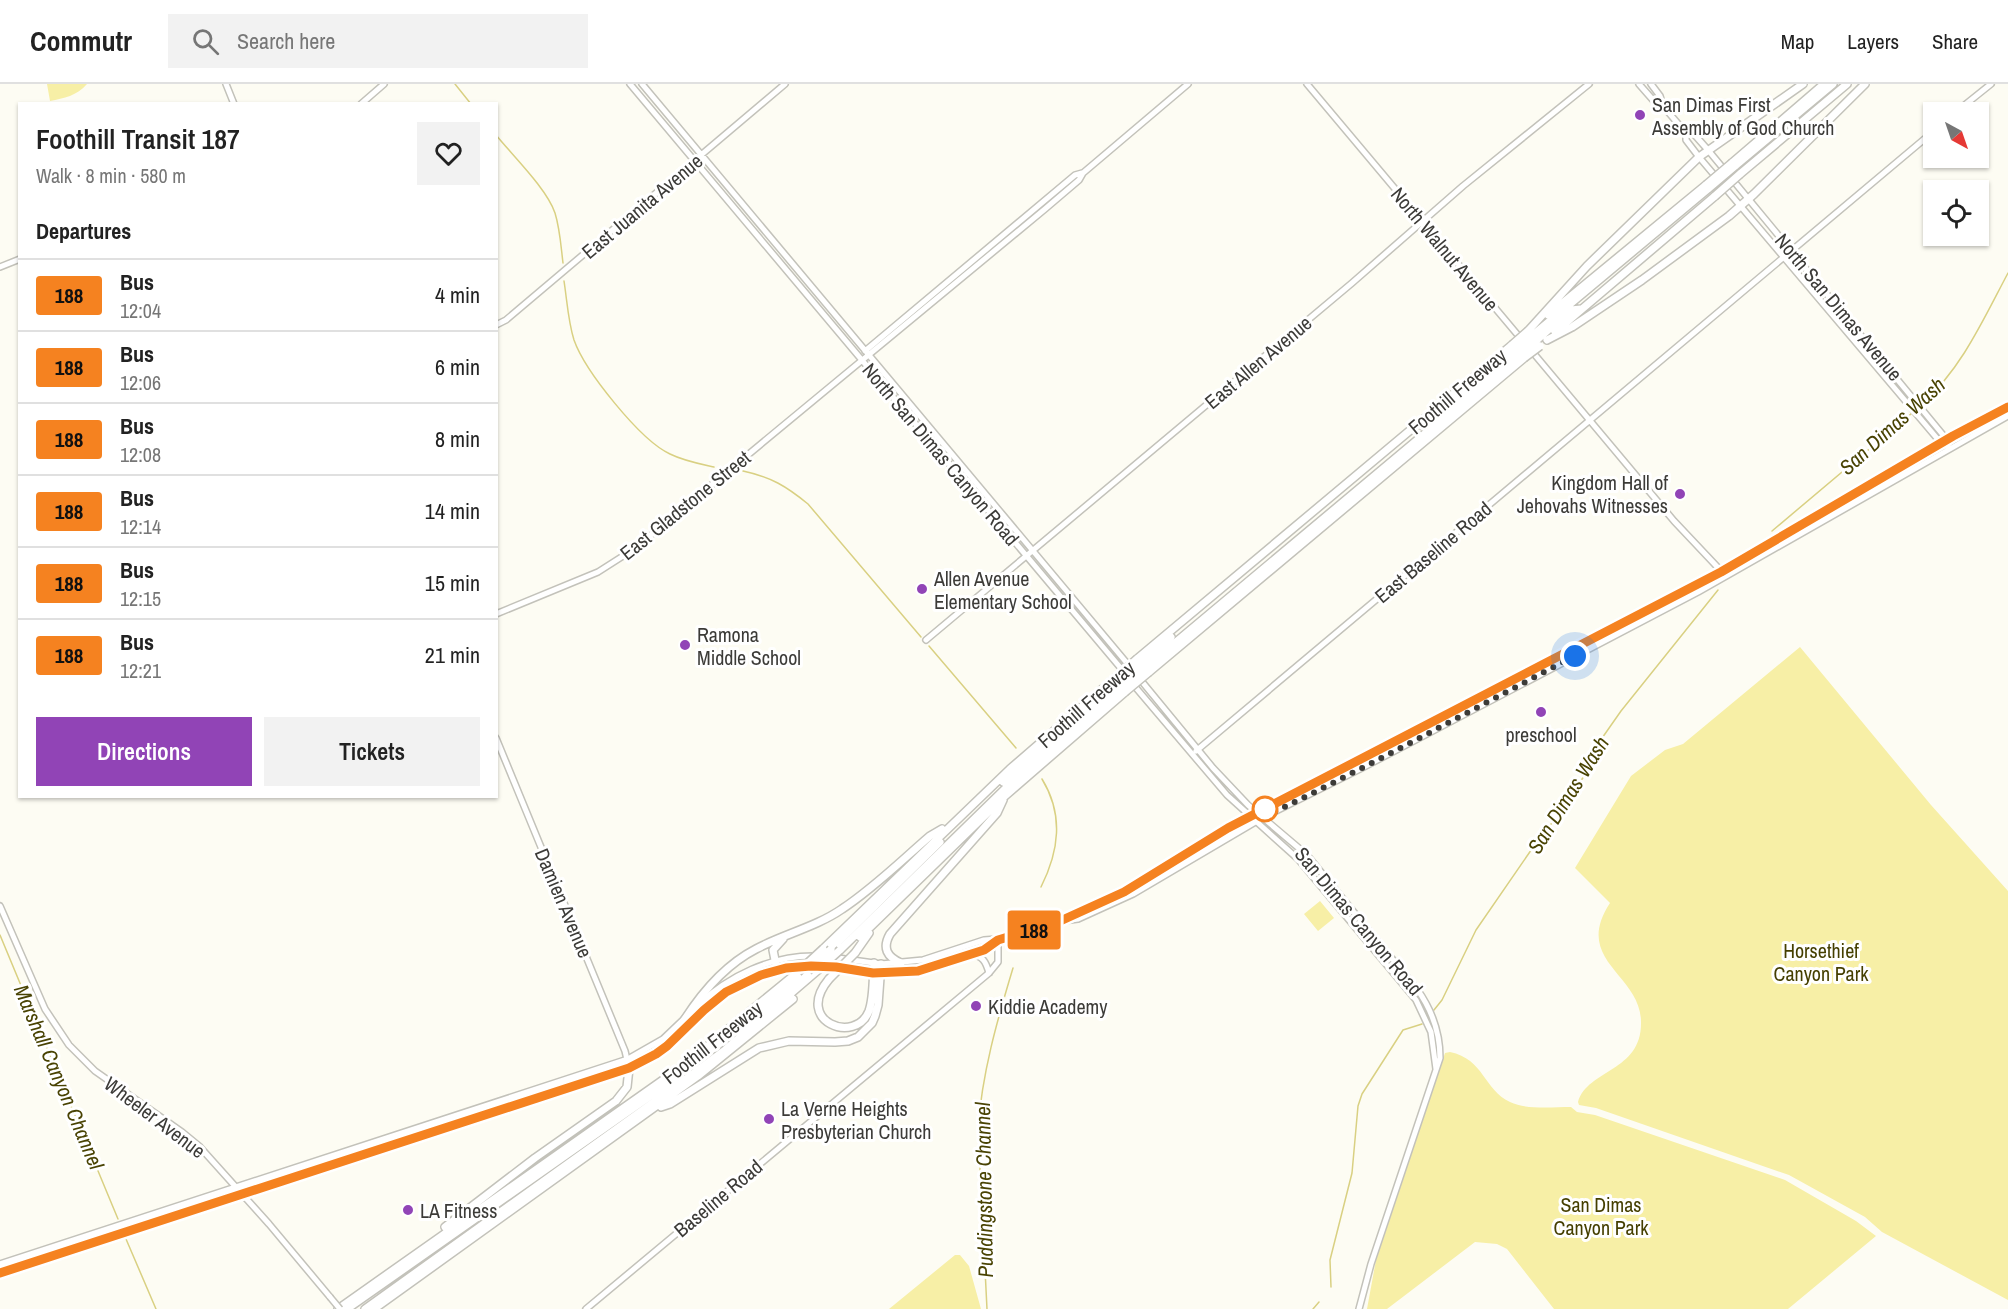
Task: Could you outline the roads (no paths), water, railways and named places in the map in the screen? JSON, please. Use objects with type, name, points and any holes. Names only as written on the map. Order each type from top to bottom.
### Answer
[{"type":"highway","points":[[1534,338],[1587,266],[1699,157],[1803,84]]},
{"type":"highway","name":"Foothill Freeway","points":[[339,1309],[396,1266],[687,1063],[827,949],[953,824],[1037,748],[1143,666],[1534,338],[1824,84]]},
{"type":"highway","points":[[1733,164],[1833,84]]},
{"type":"highway","points":[[1762,156],[1765,146],[1839,84]]},
{"type":"highway","name":"Foothill Freeway","points":[[374,1309],[653,1110],[771,1018],[876,922],[1006,795],[1081,726],[1119,685],[1143,666],[1182,622],[1359,474],[1534,338],[1547,340],[1847,84]]},
{"type":"highway","points":[[1547,340],[1572,327],[1642,279],[1749,199],[1865,84]]},
{"type":"highway","points":[[1534,338],[1571,310],[1584,308]]},
{"type":"highway","points":[[347,1309],[653,1095],[745,1024],[808,971],[827,949],[1037,748]]},
{"type":"highway","points":[[842,951],[976,816],[1051,752]]},
{"type":"highway","points":[[901,963],[889,956],[885,949],[885,943],[890,934],[997,813],[1006,795]]},
{"type":"highway","points":[[777,970],[773,950],[779,941],[843,909],[930,836],[953,824]]},
{"type":"highway","points":[[876,922],[855,953],[829,979],[818,995],[818,1008],[826,1021],[833,1026],[850,1027],[864,1019],[869,1011],[877,973]]},
{"type":"highway","points":[[685,1019],[703,992],[720,976],[753,950],[788,936]]},
{"type":"highway","points":[[653,1110],[670,1104],[759,1048],[789,1041],[842,1041],[858,1037],[872,1023],[875,1016],[877,964]]},
{"type":"highway","points":[[366,1309],[679,1084],[821,971]]},
{"type":"highway","points":[[396,1266],[527,1164],[616,1101],[627,1087],[629,1068]]},
{"type":"main road","points":[[226,84],[233,102]]},
{"type":"main road","points":[[363,102],[384,84]]},
{"type":"main road","name":"North San Dimas Canyon Road","points":[[630,84],[1192,754],[1227,795],[1255,822]]},
{"type":"main road","name":"North San Dimas Canyon Road","points":[[642,84],[1198,750],[1262,818]]},
{"type":"main road","name":"East Juanita Avenue","points":[[498,324],[506,320],[695,162],[785,84]]},
{"type":"main road","points":[[861,359],[1071,187],[1083,173],[1188,84]]},
{"type":"main road","name":"North Walnut Avenue","points":[[1307,84],[1689,538],[1724,574]]},
{"type":"main road","name":"East Allen Avenue","points":[[926,640],[1352,283],[1422,221],[1589,84]]},
{"type":"main road","name":"North San Dimas Avenue","points":[[1640,84],[1653,100],[1664,106]]},
{"type":"main road","name":"North San Dimas Avenue","points":[[1651,84],[1664,106],[1686,133],[1686,140],[1699,157],[1941,443],[1950,448]]},
{"type":"main road","points":[[1968,102],[1991,84]]},
{"type":"main road","name":"North San Dimas Avenue","points":[[1686,133],[1693,133],[1708,150],[1948,439],[1950,448]]},
{"type":"main road","name":"East Baseline Road","points":[[1192,754],[1923,140]]},
{"type":"main road","points":[[0,267],[18,260]]},
{"type":"main road","name":"East Gladstone Street","points":[[498,613],[598,572],[624,556],[861,359]]},
{"type":"main road","points":[[0,1264],[628,1059],[663,1039],[698,1004],[721,986],[748,971],[774,962],[812,956],[877,964],[924,960],[984,940],[998,940],[1058,922],[1124,892],[1256,813],[1724,574],[1941,443],[2008,407]]},
{"type":"main road","points":[[1058,922],[1078,919],[1133,894],[1262,818],[1370,764],[1724,574],[2008,416]]},
{"type":"main road","name":"Damien Avenue","points":[[498,743],[628,1059],[629,1068]]},
{"type":"main road","name":"San Dimas Canyon Road","points":[[1262,818],[1307,855],[1417,989],[1425,1000],[1437,1027],[1436,1071],[1371,1264],[1359,1309]]},
{"type":"main road","name":"San Dimas Canyon Road","points":[[1255,822],[1298,859],[1416,1000],[1437,1046]]},
{"type":"main road","name":"Wheeler Avenue","points":[[0,906],[45,1009],[69,1045],[107,1081],[190,1138],[236,1187],[339,1309]]},
{"type":"main road","points":[[0,1273],[629,1068],[667,1046],[726,992],[752,978],[777,970],[811,966],[877,973],[918,971],[984,950],[998,940]]},
{"type":"main road","points":[[989,973],[998,962],[998,940]]},
{"type":"main road","points":[[971,954],[985,960],[989,973]]},
{"type":"main road","name":"Baseline Road","points":[[586,1309],[989,973]]},
{"type":"waterway","name":"Puddingstone Channel","points":[[455,84],[469,102]]},
{"type":"waterway","name":"Puddingstone Channel","points":[[498,137],[537,183],[551,204],[558,225],[563,263]]},
{"type":"waterway","name":"San Dimas Wash","points":[[1922,404],[1949,375],[1960,359],[2008,273]]},
{"type":"waterway","name":"Puddingstone Channel","points":[[564,281],[574,340],[601,386],[629,420],[658,446],[681,459],[714,467]]},
{"type":"waterway","name":"San Dimas Wash","points":[[1772,531],[1918,408]]},
{"type":"waterway","name":"Puddingstone Channel","points":[[743,471],[778,483],[808,504],[921,637]]},
{"type":"waterway","name":"San Dimas Wash","points":[[1434,1010],[1442,1000],[1476,930],[1536,843],[1563,809],[1584,776],[1593,751],[1621,711],[1718,590]]},
{"type":"waterway","name":"Puddingstone Channel","points":[[929,646],[1016,748]]},
{"type":"waterway","name":"Puddingstone Channel","points":[[1041,887],[1052,860],[1056,833],[1054,806],[1042,779]]},
{"type":"waterway","name":"Marshall Canyon Channel","points":[[0,935],[118,1219]]},
{"type":"waterway","name":"Puddingstone Channel","points":[[987,1309],[978,1129],[987,1067],[1013,968]]},
{"type":"waterway","name":"San Dimas Wash","points":[[1331,1287],[1330,1260],[1352,1173],[1358,1106],[1362,1094],[1403,1030],[1422,1024]]},
{"type":"waterway","name":"Marshall Canyon Channel","points":[[126,1239],[156,1309]]},
{"type":"waterway","name":"San Dimas Wash","points":[[1313,1309],[1319,1302]]},
{"type":"place","name":"San Dimas First Assembly of God Church","points":[[1640,115]]},
{"type":"place","name":"Kingdom Hall of Jehovahs Witnesses","points":[[1680,494]]},
{"type":"place","name":"Allen Avenue Elementary School","points":[[922,589]]},
{"type":"place","name":"Ramona Middle School","points":[[685,645]]},
{"type":"place","name":"preschool","points":[[1541,712]]},
{"type":"place","name":"Kiddie Academy","points":[[976,1006]]},
{"type":"place","name":"La Verne Heights Presbyterian Church","points":[[769,1119]]},
{"type":"place","name":"LA Fitness","points":[[408,1210]]},
{"type":"park label","name":"Horsethief Canyon Park","points":[[1821,962]]},
{"type":"park label","name":"San Dimas Canyon Park","points":[[1601,1216]]}]
